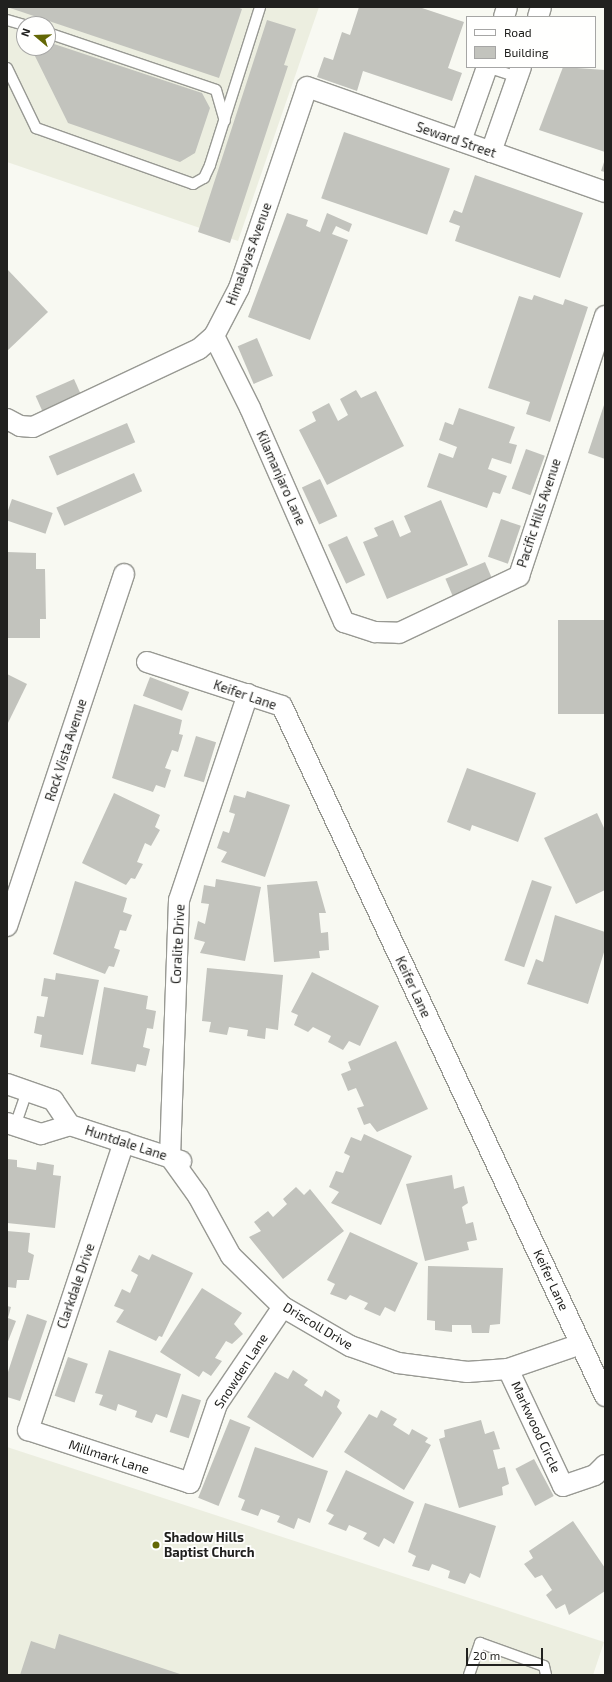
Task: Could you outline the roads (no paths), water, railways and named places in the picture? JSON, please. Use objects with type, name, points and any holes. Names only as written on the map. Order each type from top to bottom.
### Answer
[{"type":"street","points":[[461,142],[487,68]]},
{"type":"street","points":[[491,152],[519,72]]},
{"type":"street","name":"Seward Street","points":[[307,87],[605,192]]},
{"type":"street","name":"Himalayas Avenue","points":[[7,419],[20,426],[33,427],[199,349],[214,336],[239,288],[307,87]]},
{"type":"street","name":"Pacific Hills Avenue","points":[[344,622],[375,632],[399,633],[519,576],[605,316]]},
{"type":"street","name":"Kilamanjaro Lane","points":[[214,336],[250,408],[344,622]]},
{"type":"street","name":"Rock Vista Avenue","points":[[7,926],[124,574]]},
{"type":"street","name":"Keifer Lane","points":[[148,662],[282,706],[605,1396]]},
{"type":"street","name":"Coralite Drive","points":[[176,1159],[180,900],[248,694]]},
{"type":"street","name":"Huntdale Lane","points":[[7,1084],[53,1100],[70,1125]]},
{"type":"street","name":"Huntdale Lane","points":[[11,1124],[41,1134],[70,1125],[176,1159]]},
{"type":"street","name":"Clarkdale Drive","points":[[28,1430],[124,1142]]},
{"type":"street","name":"Driscoll Drive","points":[[176,1159],[231,1256],[283,1306],[350,1346],[398,1364],[467,1372],[508,1369],[580,1344]]},
{"type":"street","name":"Snowden Lane","points":[[190,1483],[217,1404],[283,1306]]},
{"type":"street","name":"Markwood Circle","points":[[508,1369],[563,1486],[595,1474],[605,1465]]},
{"type":"street","name":"Millmark Lane","points":[[28,1430],[190,1483]]},
{"type":"lane","points":[[7,68],[36,128],[193,184],[204,178],[225,121],[260,7]]},
{"type":"lane","points":[[56,36],[216,90],[225,121]]},
{"type":"lane","points":[[493,68],[519,72]]},
{"type":"lane","points":[[11,1124],[27,1091]]},
{"type":"lane","points":[[469,1675],[480,1643],[544,1666],[546,1675]]},
{"type":"place","name":"Shadow Hills Baptist Church","points":[[156,1545]]}]
